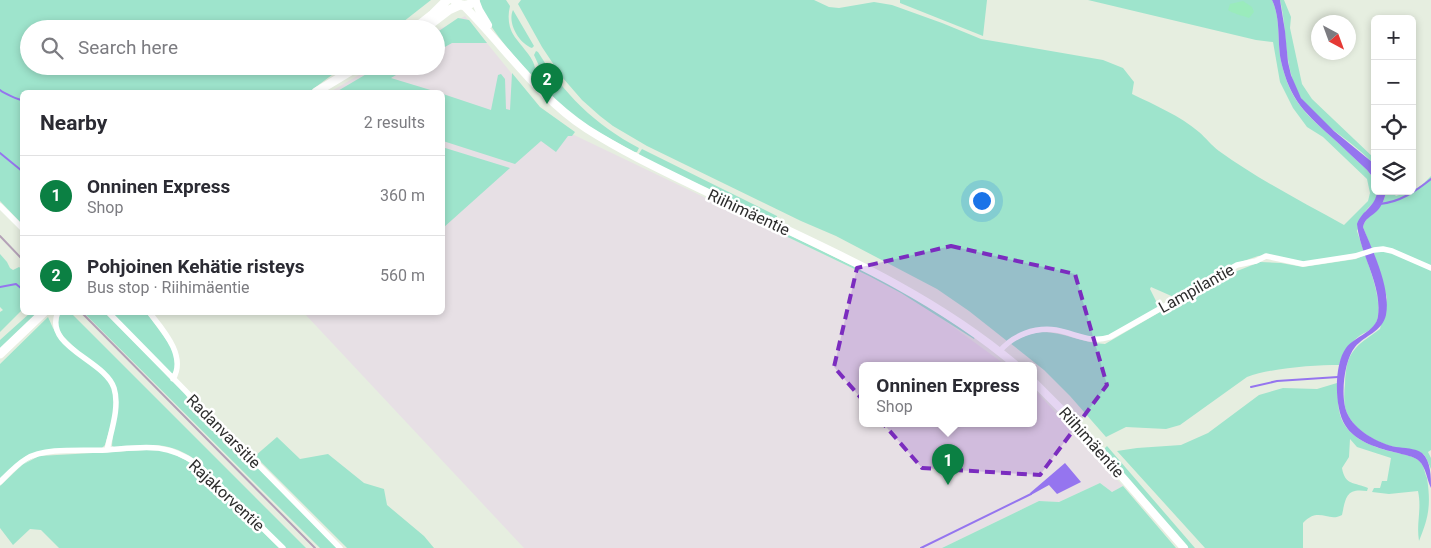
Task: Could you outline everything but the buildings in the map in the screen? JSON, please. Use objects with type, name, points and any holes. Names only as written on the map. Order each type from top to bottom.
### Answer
[{"type":"main road","points":[[425,20],[447,0]]},
{"type":"main road","points":[[436,20],[459,4],[470,4],[475,0]]},
{"type":"main road","points":[[319,90],[345,75]]},
{"type":"main road","points":[[0,354],[41,315]]},
{"type":"street","name":"Riihimäentie","points":[[475,0],[478,10],[496,40],[514,63],[558,107],[586,128],[635,157],[910,291],[958,321],[1012,362]]},
{"type":"street","name":"Riihimäentie","points":[[459,4],[496,40]]},
{"type":"street","points":[[0,206],[20,226]]},
{"type":"street","name":"Lampilantie","points":[[1000,351],[1012,339],[1024,333],[1042,329],[1057,330],[1094,340],[1110,337],[1237,265],[1256,261],[1266,256],[1303,264],[1355,256],[1374,250],[1392,251],[1431,268]]},
{"type":"street","points":[[57,315],[55,327],[63,340],[101,370],[111,381],[114,388],[116,397],[114,416],[107,450]]},
{"type":"street","name":"Radanvarsitie","points":[[111,315],[340,548]]},
{"type":"street","points":[[151,315],[169,339],[176,354],[178,366],[177,373],[173,379]]},
{"type":"street","name":"Riihimäentie","points":[[1037,384],[1077,424],[1184,548]]},
{"type":"street","name":"Rajakorventie","points":[[0,482],[20,463],[35,454],[167,448],[186,456],[197,464],[283,548]]},
{"type":"highlighted area","points":[[951,246],[1075,274],[1107,385],[1040,475],[922,468],[834,367],[857,268]]},
{"type":"shaded area","points":[[1272,0],[1280,0],[1288,62],[1291,75],[1301,98],[1334,131],[1371,161],[1371,175],[1316,123],[1294,97],[1281,61],[1275,7]]},
{"type":"shaded area","points":[[465,16],[550,121],[572,134],[901,293],[930,310],[1002,362],[859,362],[859,427],[1037,427],[1037,392],[1123,486],[1112,492],[1100,483],[1059,502],[1039,501],[942,548],[524,548],[306,315],[445,315],[445,90],[333,90],[359,75],[445,75],[445,26]]},
{"type":"shaded area","points":[[1385,195],[1380,207],[1363,227],[1384,282],[1387,304],[1386,315],[1381,325],[1359,343],[1351,353],[1344,379],[1345,406],[1347,413],[1361,431],[1389,445],[1413,449],[1422,453],[1429,465],[1431,488],[1425,470],[1417,459],[1376,447],[1361,440],[1349,431],[1341,417],[1339,408],[1337,386],[1339,364],[1342,355],[1350,344],[1373,326],[1378,316],[1377,292],[1362,247],[1357,224],[1362,215],[1372,205],[1376,196]]},
{"type":"shaded area","points":[[1065,463],[1081,482],[1057,494],[1049,485],[1031,495],[1030,493]]},
{"type":"green space","points":[[0,0],[431,0],[405,20],[20,20],[20,75],[332,75],[312,90],[20,90],[20,222],[0,201]]},
{"type":"green space","points":[[480,0],[506,0],[510,6],[509,24],[511,30],[532,59],[535,71],[533,77],[493,29],[481,8]]},
{"type":"green space","points":[[521,0],[814,0],[829,7],[839,8],[874,2],[892,5],[981,39],[1103,60],[1123,68],[1134,82],[1132,94],[1184,121],[1199,132],[1216,149],[1249,171],[1344,225],[1368,201],[1370,193],[1367,179],[1323,137],[1307,127],[1293,108],[1280,82],[1273,42],[1256,40],[1088,0],[1272,0],[1277,15],[1281,61],[1294,97],[1308,115],[1371,175],[1371,195],[1376,195],[1376,199],[1365,212],[1357,231],[1364,252],[1303,263],[1267,255],[1258,256],[1232,265],[1176,298],[1151,287],[1150,289],[1159,307],[1117,332],[1099,339],[1042,327],[1007,341],[937,289],[836,236],[801,221],[647,146],[613,126],[582,100],[562,77],[542,47],[518,4]]},
{"type":"green space","points":[[900,0],[987,0],[983,36],[900,3]]},
{"type":"green space","points":[[1280,0],[1284,0],[1291,17],[1290,28],[1302,84],[1312,99],[1371,155],[1371,162],[1358,149],[1326,125],[1301,98],[1291,75]]},
{"type":"green space","points":[[1243,1],[1252,7],[1254,12],[1249,18],[1228,10],[1230,4]]},
{"type":"green space","points":[[513,10],[534,46],[532,48],[523,42],[515,32],[512,21]]},
{"type":"green space","points":[[458,18],[469,20],[487,43],[452,43],[445,47],[445,27]]},
{"type":"green space","points":[[536,51],[558,81],[581,107],[608,129],[639,148],[637,152],[593,129],[567,111],[536,81],[540,68],[534,55]]},
{"type":"green space","points":[[512,73],[540,107],[575,132],[572,136],[568,136],[556,152],[541,141],[515,164],[445,142],[445,95],[491,110],[498,75],[501,74],[505,79],[506,109],[510,110]]},
{"type":"green space","points":[[365,75],[396,75],[391,78],[430,90],[339,90]]},
{"type":"green space","points":[[445,148],[510,168],[445,226]]},
{"type":"green space","points":[[642,149],[777,216],[777,218],[774,221],[638,155]]},
{"type":"green space","points":[[1431,176],[1431,450],[1428,452],[1431,458],[1431,469],[1426,458],[1421,453],[1388,445],[1374,439],[1356,426],[1345,408],[1344,396],[1347,364],[1350,357],[1358,346],[1380,329],[1387,298],[1377,263],[1363,227],[1368,218],[1382,204],[1385,195],[1416,195],[1416,189]]},
{"type":"green space","points":[[777,229],[913,297],[975,337],[974,339],[901,293],[775,231]]},
{"type":"green space","points":[[0,254],[10,268],[13,270],[20,268],[20,312],[0,332],[0,312],[3,310],[0,307]]},
{"type":"green space","points":[[1365,255],[1371,271],[1378,301],[1377,319],[1372,328],[1352,342],[1344,353],[1339,365],[1280,369],[1247,377],[1180,425],[1166,429],[1126,427],[1106,437],[1070,396],[1037,364],[1037,362],[1034,362],[1010,343],[1030,334],[1051,332],[1089,342],[1105,344],[1196,291],[1227,275],[1260,262],[1303,267],[1356,259]]},
{"type":"green space","points":[[28,315],[37,315],[0,349],[0,340]]},
{"type":"green space","points":[[59,315],[73,315],[306,548],[285,548],[209,471],[186,454],[165,446],[112,446],[116,389],[63,336],[57,327]]},
{"type":"green space","points":[[86,315],[107,315],[184,392],[190,402],[194,403],[338,548],[320,548]]},
{"type":"green space","points":[[113,315],[148,315],[172,348],[176,368],[172,374]]},
{"type":"green space","points":[[48,317],[59,337],[99,370],[111,385],[115,401],[114,414],[105,445],[102,448],[44,451],[0,479],[0,364]]},
{"type":"green space","points":[[1337,383],[1340,415],[1344,424],[1354,436],[1368,444],[1417,459],[1422,465],[1427,478],[1429,503],[1425,525],[1419,541],[1418,491],[1389,494],[1372,492],[1374,488],[1380,488],[1382,481],[1387,481],[1391,458],[1357,447],[1350,439],[1349,457],[1342,468],[1343,474],[1351,483],[1368,488],[1367,491],[1355,491],[1348,495],[1342,515],[1337,517],[1314,516],[1303,523],[1303,548],[1205,548],[1117,451],[1181,445],[1208,433],[1259,395],[1283,388],[1317,389]]},
{"type":"green space","points":[[277,437],[300,459],[328,454],[364,483],[384,489],[387,505],[424,536],[434,548],[347,548],[255,456]]},
{"type":"green space","points":[[1107,446],[1195,548],[1188,548],[1103,450]]},
{"type":"green space","points":[[147,450],[167,451],[196,465],[279,548],[59,548],[41,530],[30,529],[13,545],[0,528],[0,486],[22,465],[39,456]]},
{"type":"green space","points":[[1100,483],[1112,492],[1123,486],[1176,548],[942,548],[1039,501],[1059,502]]},
{"type":"waterway","points":[[0,90],[20,99]]},
{"type":"waterway","points":[[0,153],[20,169]]},
{"type":"waterway","points":[[1380,204],[1394,201],[1407,195],[1431,179]]},
{"type":"waterway","points":[[0,287],[16,284],[20,287]]},
{"type":"waterway","points":[[1251,387],[1277,381],[1338,377]]},
{"type":"waterway","points":[[921,548],[1031,494]]},
{"type":"railway","points":[[0,236],[20,257]]},
{"type":"railway","points":[[84,315],[315,548]]},
{"type":"place","name":"Pohjoinen Kehätie risteys","points":[[547,104]]},
{"type":"place","name":"Onninen Express","points":[[948,485]]}]
